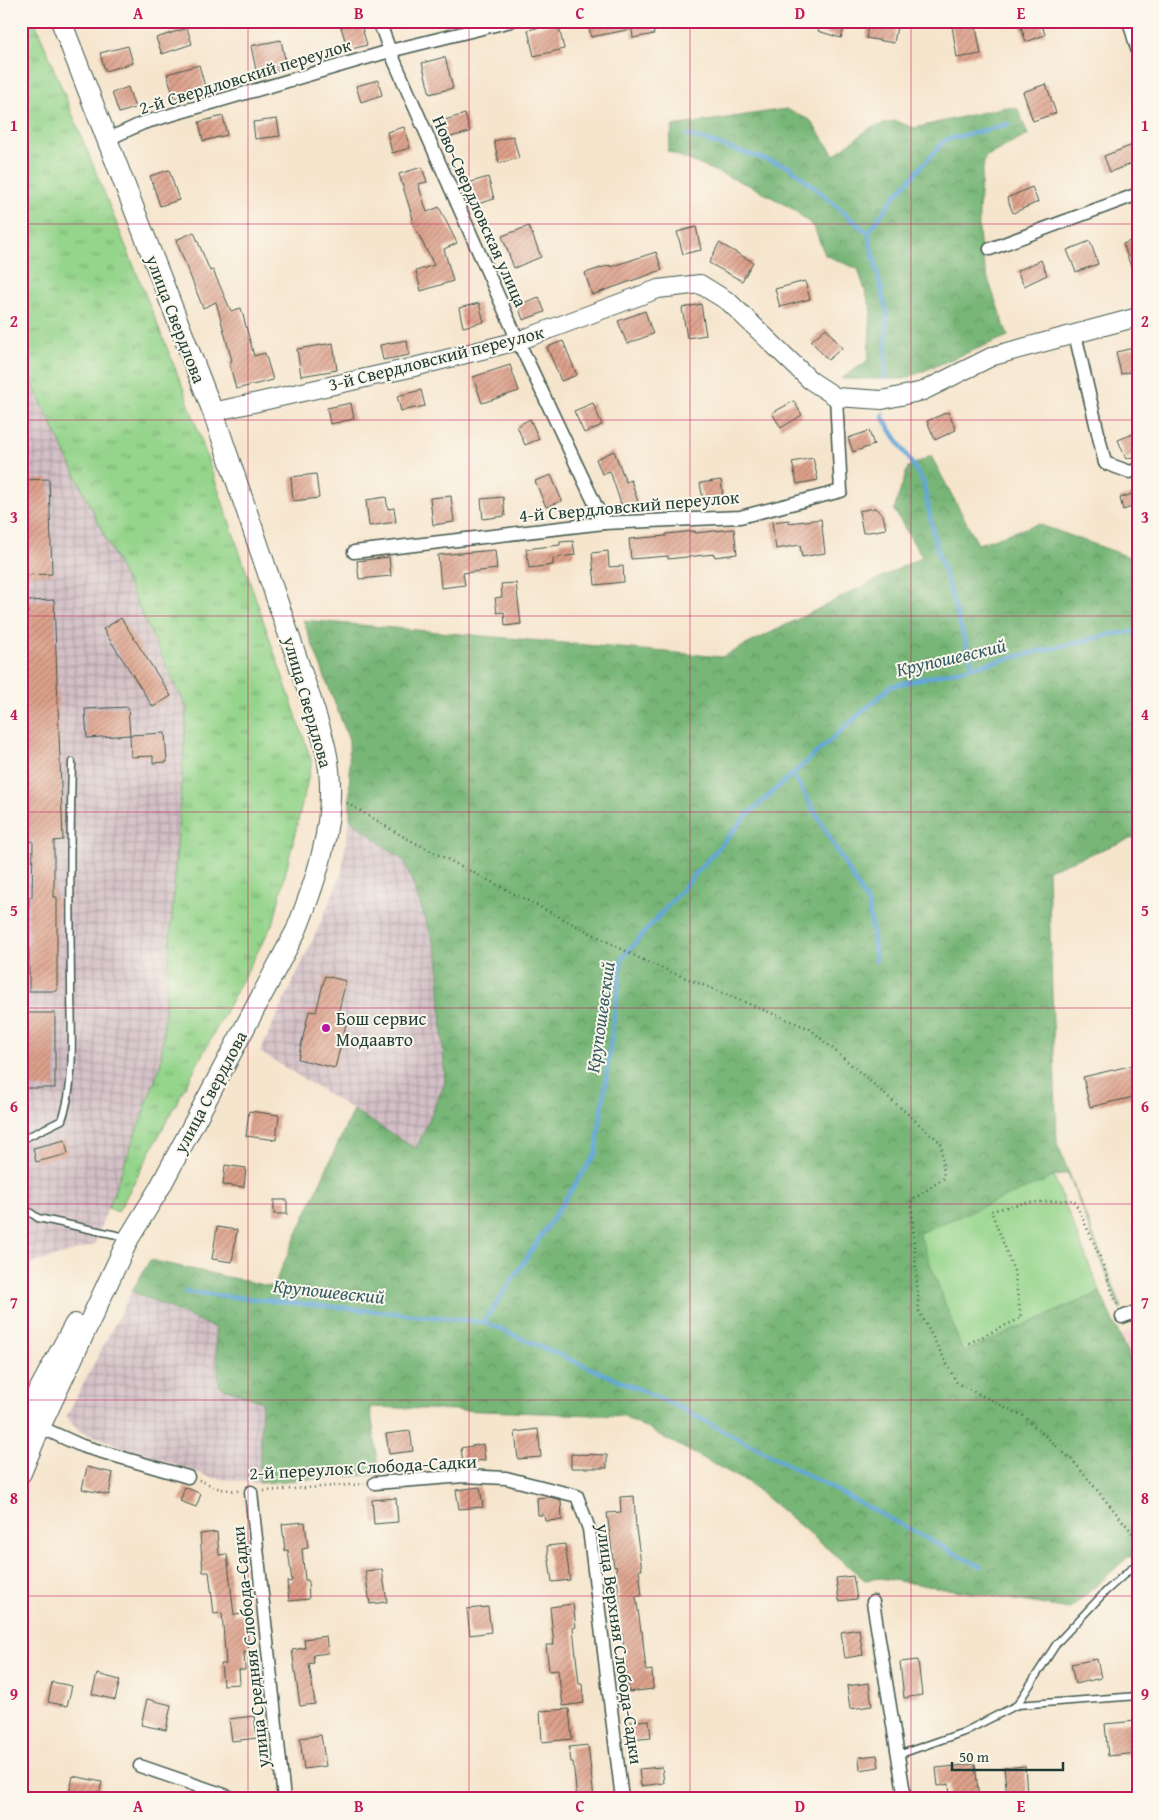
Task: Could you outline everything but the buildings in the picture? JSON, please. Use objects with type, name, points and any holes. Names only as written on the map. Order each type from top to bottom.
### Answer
[{"type":"main road","name":"улица Свердлова","points":[[26,1424],[76,1324],[159,1189],[296,931],[320,862],[328,821],[330,794],[329,770],[325,747],[311,700],[213,412],[61,21]]},
{"type":"main road","name":"3-й Свердловский переулок","points":[[213,412],[410,368],[518,341],[658,289],[700,284],[729,302],[810,380],[836,397],[882,400],[923,390],[993,356],[1138,317]]},
{"type":"main road","points":[[21,1472],[26,1424]]},
{"type":"street","name":"Ново-Свердловская улица","points":[[379,21],[390,52],[518,341],[604,523]]},
{"type":"street","name":"2-й Свердловский переулок","points":[[106,140],[143,124],[390,52],[511,21]]},
{"type":"street","points":[[1129,21],[1138,52]]},
{"type":"street","points":[[990,249],[1138,194]]},
{"type":"street","points":[[1075,334],[1105,463],[1130,472],[1138,469]]},
{"type":"street","name":"4-й Свердловский переулок","points":[[354,552],[604,523],[740,517],[841,491],[836,397]]},
{"type":"street","points":[[1122,1317],[1138,1311]]},
{"type":"street","points":[[26,1424],[82,1446],[188,1477]]},
{"type":"street","name":"2-й переулок Слобода-Садки","points":[[375,1483],[464,1476],[506,1478],[577,1496]]},
{"type":"street","name":"улица Средняя Слобода-Садки","points":[[251,1492],[284,1799]]},
{"type":"street","name":"улица Верхняя Слобода-Садки","points":[[577,1496],[590,1529],[622,1799]]},
{"type":"street","points":[[873,1602],[905,1799]]},
{"type":"street","points":[[140,1766],[236,1799]]},
{"type":"lane","points":[[21,1140],[62,1120],[68,1104],[71,1054],[70,853],[72,762]]},
{"type":"lane","points":[[21,1206],[38,1218],[129,1238]]},
{"type":"lane","points":[[1017,1705],[1057,1643],[1106,1591],[1136,1566]]},
{"type":"lane","points":[[898,1755],[964,1732],[1017,1705],[1138,1696]]},
{"type":"path","points":[[330,794],[404,837],[647,962],[810,1029],[941,1143],[944,1178],[911,1201],[919,1312],[957,1383],[1023,1416],[1073,1461],[1136,1537],[1136,1566]]},
{"type":"path","points":[[969,1342],[1021,1318],[1014,1271],[991,1211],[1024,1203],[1074,1200],[1099,1254],[1122,1317]]},
{"type":"path","name":"2-й переулок Слобода-Садки","points":[[188,1477],[203,1481],[220,1489],[251,1492],[375,1483]]},
{"type":"shaded area","points":[[21,341],[32,383],[187,709],[161,1064],[94,1245],[21,1267]]},
{"type":"shaded area","points":[[350,819],[405,862],[438,955],[445,1083],[416,1149],[260,1052],[322,920],[341,874]]},
{"type":"shaded area","points":[[132,1291],[215,1328],[219,1386],[262,1402],[259,1483],[213,1478],[79,1431],[66,1417]]},
{"type":"shaded area","points":[[1138,1328],[1138,1377],[1119,1336]]},
{"type":"green space","points":[[35,22],[184,390],[312,762],[274,921],[118,1212],[108,1208],[161,1064],[187,709],[32,383],[21,341],[21,31]]},
{"type":"green space","points":[[1006,107],[1018,109],[1028,135],[985,157],[980,189],[979,221],[984,266],[1008,336],[904,379],[841,379],[868,360],[871,309],[858,269],[825,255],[814,227],[793,209],[753,187],[667,151],[673,126],[786,109],[810,120],[834,155],[870,128],[895,121],[914,128]]},
{"type":"green space","points":[[931,456],[978,544],[1038,524],[1138,560],[1138,836],[1048,870],[1057,1143],[1122,1308],[1120,1310],[1068,1173],[1054,1177],[963,1352],[1100,1292],[1138,1377],[1138,1556],[1128,1557],[1070,1609],[880,1578],[865,1580],[749,1483],[624,1416],[370,1407],[380,1474],[259,1483],[262,1402],[219,1386],[215,1328],[132,1291],[150,1260],[273,1287],[353,1110],[416,1149],[445,1083],[438,955],[405,862],[350,819],[349,740],[303,620],[722,657],[922,557],[894,510],[908,467]]},
{"type":"green space","points":[[1054,1177],[1100,1292],[963,1352],[919,1233]]},
{"type":"waterway","points":[[868,233],[894,197],[945,140],[1009,124]]},
{"type":"waterway","points":[[688,135],[790,167],[868,233],[887,313],[885,378]]},
{"type":"waterway","points":[[883,414],[883,418],[923,481],[935,542],[973,667]]},
{"type":"waterway","name":"Крупошевский","points":[[185,1292],[484,1322],[596,1153],[622,958],[747,815],[891,686],[1114,634],[1138,631]]},
{"type":"waterway","points":[[793,774],[869,906],[876,961]]},
{"type":"waterway","points":[[484,1322],[673,1404],[981,1567]]},
{"type":"place","name":"Бош сервис Модаавто","points":[[326,1028]]}]
